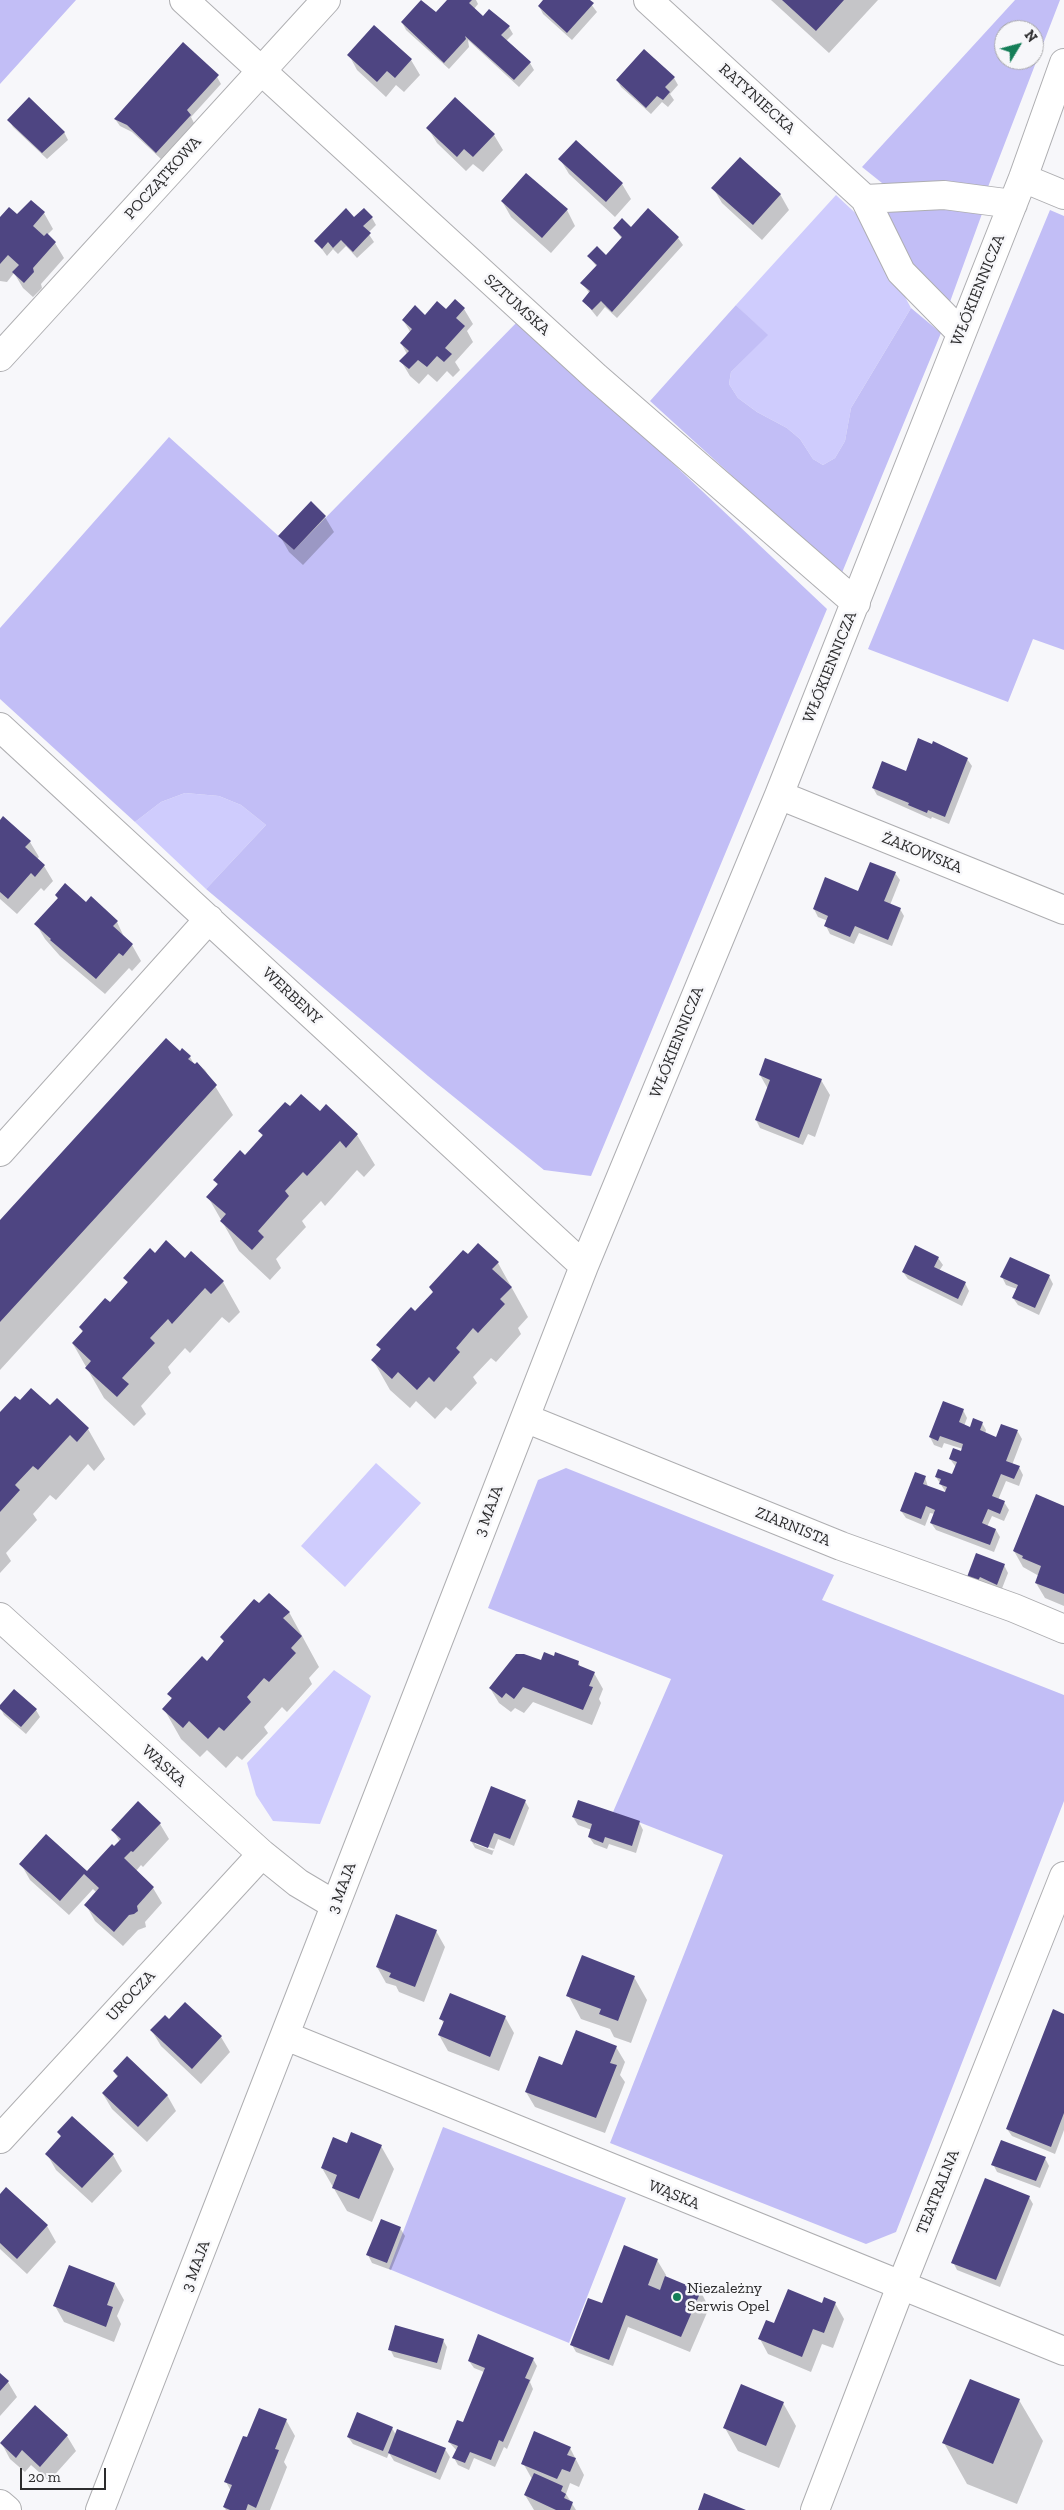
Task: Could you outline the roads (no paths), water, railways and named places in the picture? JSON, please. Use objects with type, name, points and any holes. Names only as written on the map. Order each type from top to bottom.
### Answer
[{"type":"street","name":"SZTUMSKA","points":[[184,0],[596,377],[856,602]]},
{"type":"street","name":"POCZĄTKOWA","points":[[0,357],[326,0]]},
{"type":"street","name":"RATYNIECKA","points":[[648,0],[865,198],[901,272],[960,332]]},
{"type":"street","name":"WŁÓKIENNICZA","points":[[584,1266],[779,795],[960,332],[1023,178],[1064,64]]},
{"type":"street","points":[[1023,178],[1064,195]]},
{"type":"street","points":[[865,198],[944,195],[1012,204]]},
{"type":"street","name":"WERBENY","points":[[0,727],[584,1266]]},
{"type":"street","name":"ŻAKOWSKA","points":[[779,795],[1064,910]]},
{"type":"street","points":[[0,1152],[209,919]]},
{"type":"street","name":"3 MAJA","points":[[100,2510],[584,1266]]},
{"type":"street","name":"ZIARNISTA","points":[[525,1418],[841,1546],[1014,1608],[1064,1629]]},
{"type":"street","name":"WĄSKA","points":[[0,1617],[262,1854],[298,1883],[336,1904]]},
{"type":"street","name":"UROCZA","points":[[0,2139],[262,1854]]},
{"type":"street","name":"TEATRALNA","points":[[816,2510],[901,2286],[1064,1876]]},
{"type":"street","name":"WĄSKA","points":[[286,2036],[1064,2351]]},
{"type":"street","points":[[0,2504],[7,2510]]},
{"type":"place","name":"Niezależny Serwis Opel","points":[[677,2297]]}]
